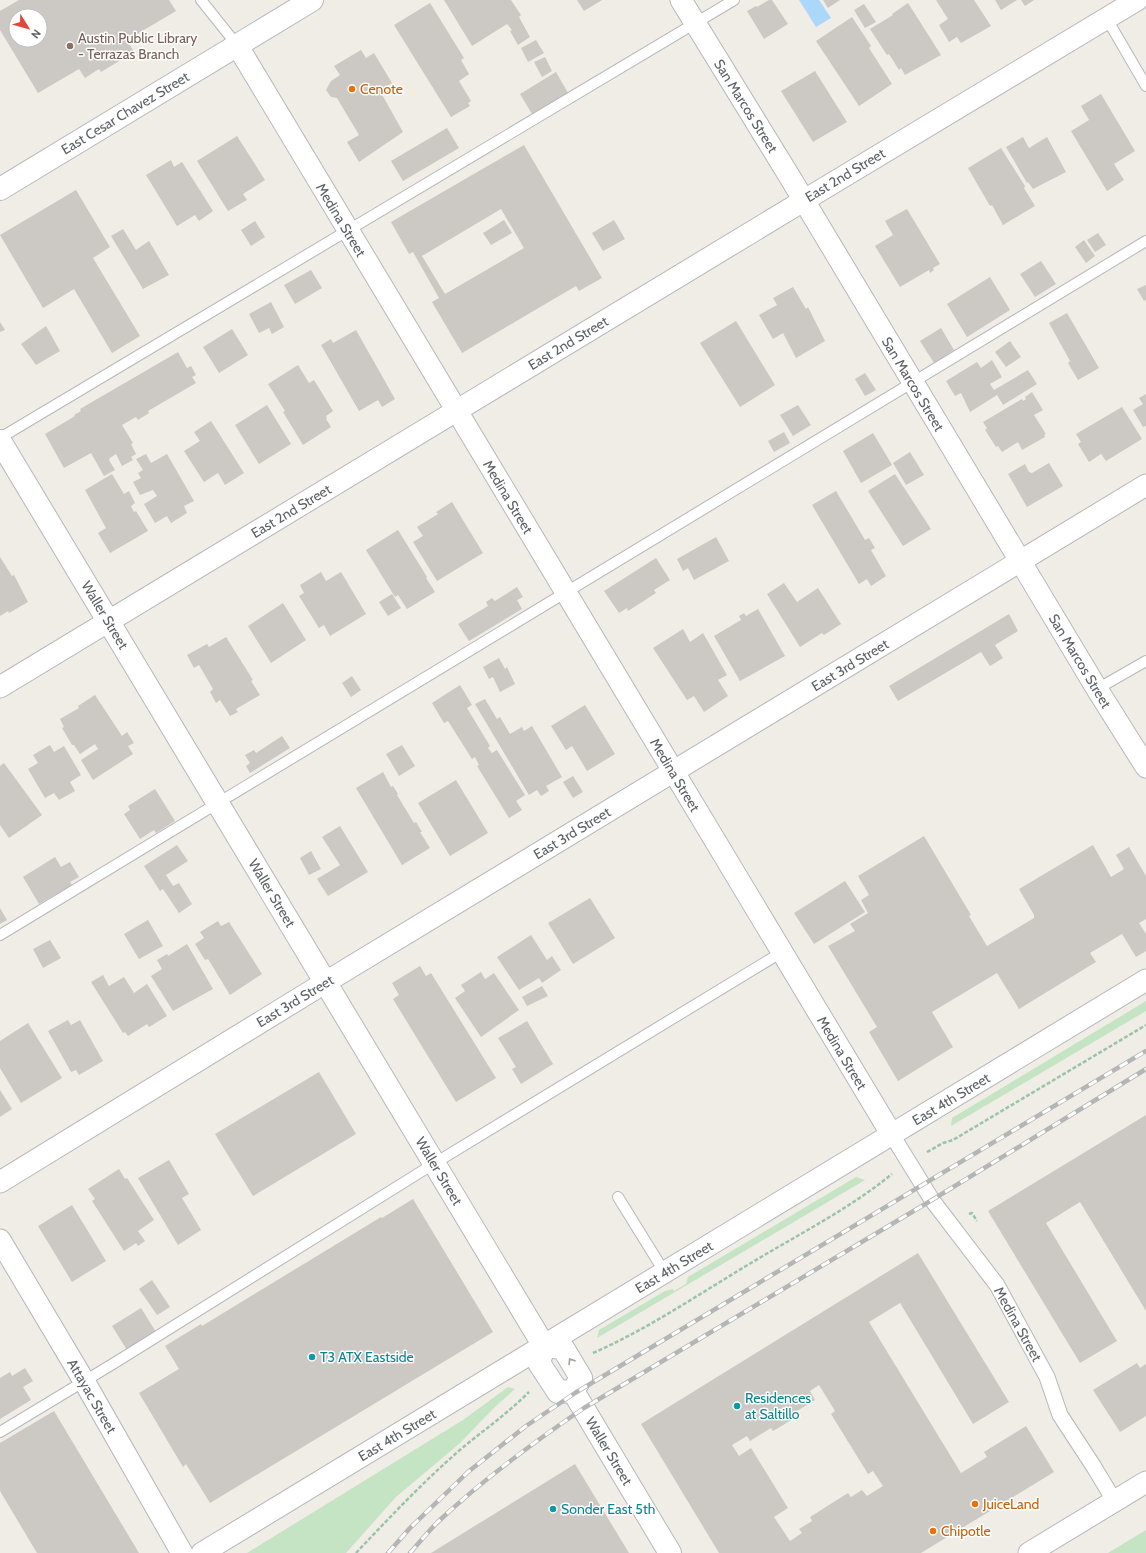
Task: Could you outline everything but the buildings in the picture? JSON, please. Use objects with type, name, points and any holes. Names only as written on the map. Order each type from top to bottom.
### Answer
[{"type":"street","name":"East Cesar Chavez Street","points":[[0,189],[312,0]]},
{"type":"street","name":"San Marcos Street","points":[[681,0],[1020,562],[1146,767]]},
{"type":"street","name":"East 2nd Street","points":[[0,687],[803,200],[1137,0]]},
{"type":"street","name":"Medina Street","points":[[237,45],[892,1135],[932,1200],[997,1285],[1047,1377],[1060,1415],[1115,1502]]},
{"type":"street","name":"Waller Street","points":[[0,439],[544,1346],[563,1348],[581,1378],[573,1391],[670,1553]]},
{"type":"street","name":"East 3rd Street","points":[[0,1182],[326,982],[1146,485]]},
{"type":"street","name":"East 4th Street","points":[[202,1553],[1146,980]]},
{"type":"street","name":"Attayac Street","points":[[0,1240],[84,1381],[182,1553]]},
{"type":"street","points":[[1029,1553],[1146,1482]]},
{"type":"lane","points":[[201,0],[237,45]]},
{"type":"lane","points":[[0,439],[734,0]]},
{"type":"lane","points":[[1107,18],[1146,86]]},
{"type":"lane","points":[[0,934],[1146,241]]},
{"type":"lane","points":[[1097,689],[1146,661]]},
{"type":"lane","points":[[0,1432],[435,1163],[782,952]]},
{"type":"lane","points":[[618,1197],[665,1273]]},
{"type":"path","points":[[931,1149],[953,1140],[1146,1025]]},
{"type":"path","points":[[590,1354],[622,1340],[870,1192],[893,1173]]},
{"type":"path","points":[[356,1553],[400,1506],[461,1450],[517,1405],[533,1388]]},
{"type":"green space","points":[[1146,1001],[1146,1011],[951,1126],[952,1118]]},
{"type":"green space","points":[[856,1177],[865,1180],[597,1338],[599,1330],[665,1291],[673,1289],[674,1291],[686,1284],[688,1277]]},
{"type":"green space","points":[[508,1387],[515,1389],[459,1444],[396,1497],[346,1553],[247,1553],[463,1420]]},
{"type":"green space","points":[[1146,1530],[1146,1553],[1108,1553]]},
{"type":"water","points":[[799,0],[819,0],[831,18],[816,27]]},
{"type":"railway","points":[[388,1553],[410,1528],[468,1472],[526,1426],[575,1393],[1146,1051]]},
{"type":"railway","points":[[410,1553],[437,1523],[475,1489],[528,1447],[584,1408],[932,1200],[1146,1069]]},
{"type":"place","name":"Austin Public Library - Terrazas Branch","points":[[70,46]]},
{"type":"place","name":"Cenote","points":[[352,89]]},
{"type":"place","name":"T3 ATX Eastside","points":[[312,1357]]},
{"type":"place","name":"Residences at Saltillo","points":[[737,1406]]},
{"type":"place","name":"JuiceLand","points":[[975,1504]]},
{"type":"place","name":"Sonder East 5th","points":[[553,1509]]},
{"type":"place","name":"Chipotle","points":[[933,1531]]}]
